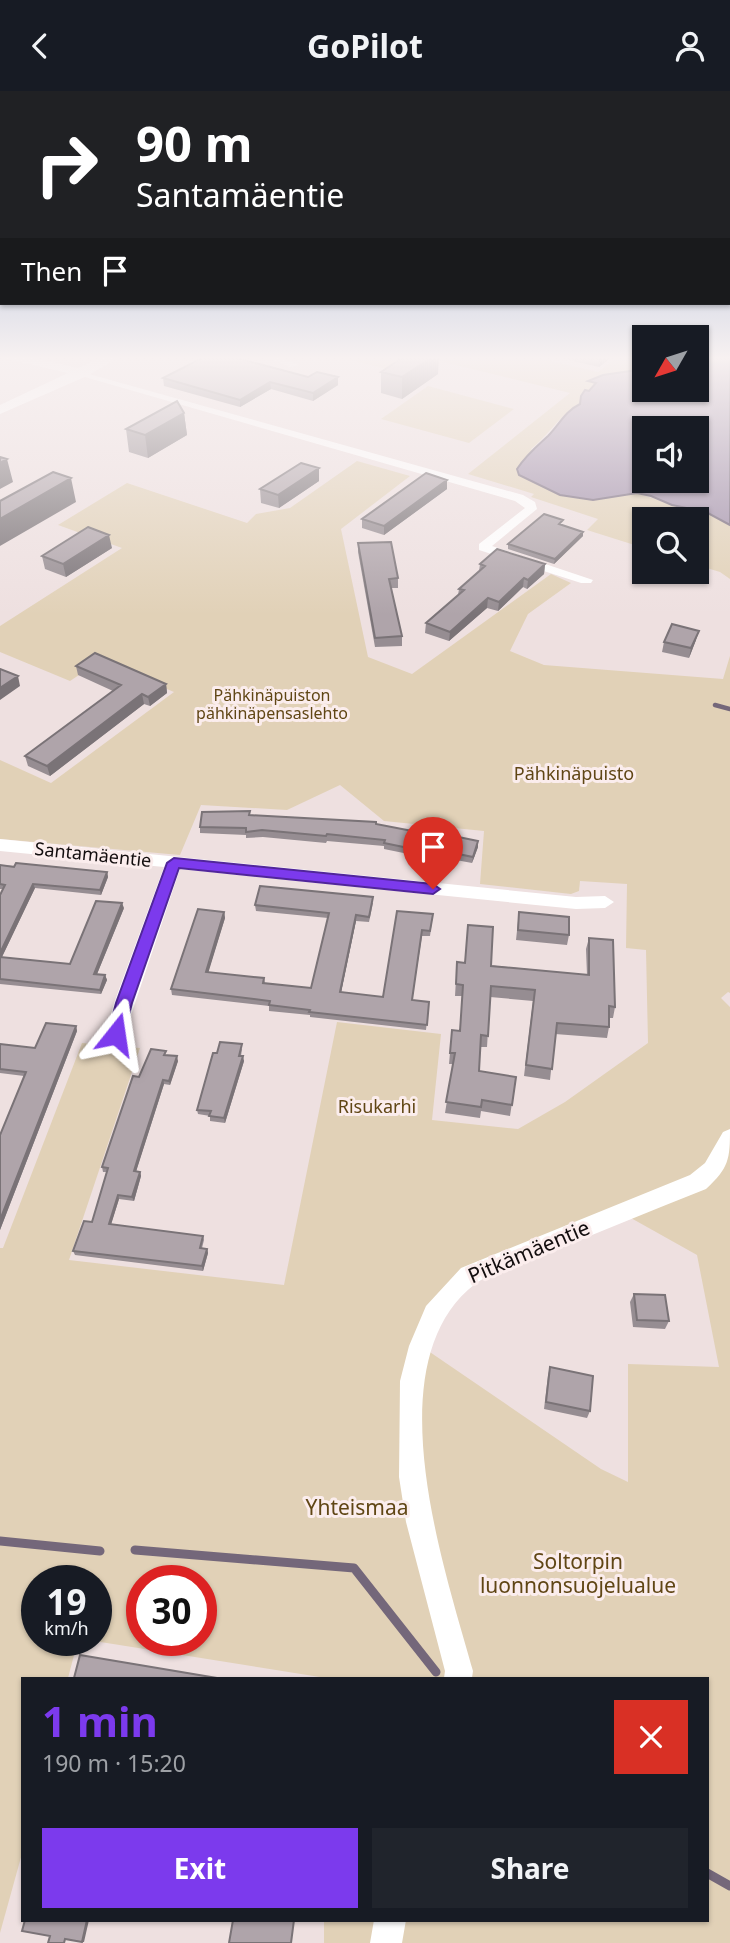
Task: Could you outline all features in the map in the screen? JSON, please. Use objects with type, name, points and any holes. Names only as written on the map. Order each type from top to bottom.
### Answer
[{"type":"street","points":[[325,442],[519,498],[531,505],[531,509],[483,547],[586,580]]},
{"type":"street","name":"Santamäentie","points":[[0,845],[576,903],[605,902]]},
{"type":"street","points":[[116,1034],[124,1003],[174,863]]},
{"type":"street","name":"Pitkämäentie","points":[[458,1677],[456,1658],[419,1522],[412,1477],[412,1381],[421,1346],[434,1314],[452,1290],[469,1275],[698,1182],[713,1169],[730,1137]]},
{"type":"street","points":[[386,1943],[390,1922]]},
{"type":"green space","points":[[508,442],[538,442],[531,449],[585,498],[593,500],[637,493],[682,507],[632,507],[632,544],[587,530],[598,519],[531,497],[534,494],[468,474]]},
{"type":"green space","points":[[357,461],[410,476],[341,529],[368,657],[412,674],[551,574],[571,583],[528,614],[510,651],[544,665],[723,679],[730,656],[730,993],[721,998],[730,1007],[730,1943],[324,1943],[324,1922],[709,1922],[709,1677],[320,1677],[188,1656],[217,1656],[217,1565],[126,1565],[126,1646],[112,1644],[112,1565],[21,1565],[21,1656],[74,1656],[68,1677],[21,1677],[21,1857],[0,1933],[0,1248],[3,1248],[82,1043],[140,1048],[69,1260],[284,1285],[337,1022],[441,1034],[432,1120],[518,1129],[565,1102],[648,1043],[646,950],[626,948],[627,884],[580,881],[579,891],[571,894],[480,884],[484,831],[384,821],[340,785],[287,810],[201,805],[180,855],[0,839],[0,760],[51,783],[174,692],[100,661],[70,681],[0,652],[0,626],[122,548],[58,525],[127,483],[247,523],[256,514],[290,508]],"holes":[[[622,1213],[697,1255],[719,1367],[628,1364],[628,1482],[601,1469],[421,1346],[469,1275]]]},
{"type":"green space","points":[[709,514],[730,525],[730,579],[709,569]]},
{"type":"shaded area","points":[[541,442],[632,442],[632,493],[637,493],[593,500],[560,495],[519,475],[517,469]]},
{"type":"shaded area","points":[[709,442],[730,442],[730,525],[709,514],[709,507],[682,507],[637,493],[709,493]]},
{"type":"building","points":[[301,463],[319,468],[278,495],[260,489]]},
{"type":"building","points":[[53,472],[71,478],[0,519],[0,501]]},
{"type":"building","points":[[426,473],[447,480],[384,526],[362,519]]},
{"type":"building","points":[[544,514],[563,520],[559,524],[583,532],[555,559],[508,544]]},
{"type":"building","points":[[88,527],[109,535],[63,564],[42,556]]},
{"type":"building","points":[[391,542],[398,578],[389,579],[402,636],[375,638],[358,543]]},
{"type":"building","points":[[497,549],[545,564],[528,580],[524,578],[499,602],[488,598],[450,632],[426,623],[464,590],[459,589],[485,566],[480,564]]},
{"type":"building","points":[[672,624],[699,631],[691,648],[664,642]]},
{"type":"building","points":[[95,653],[166,684],[148,697],[142,694],[47,766],[25,756],[121,685],[76,666]]},
{"type":"building","points":[[0,669],[18,676],[0,688]]},
{"type":"building","points":[[250,811],[249,815],[376,822],[433,835],[434,832],[478,841],[473,857],[429,848],[428,852],[384,843],[385,840],[262,830],[246,832],[246,828],[200,827],[202,812]]},
{"type":"building","points":[[16,863],[107,872],[100,890],[33,884],[0,953],[0,895],[5,885],[0,884],[0,865],[14,867]]},
{"type":"building","points":[[260,886],[373,897],[369,917],[356,915],[340,992],[383,997],[397,911],[433,914],[430,931],[422,930],[412,1000],[429,1002],[427,1025],[309,1012],[310,1010],[269,1005],[270,1001],[171,989],[198,909],[224,912],[206,972],[264,978],[263,983],[311,988],[329,913],[255,905]]},
{"type":"building","points":[[96,901],[122,903],[94,974],[105,975],[100,990],[0,979],[0,957],[70,964]]},
{"type":"building","points":[[519,912],[569,917],[569,935],[518,930]]},
{"type":"building","points":[[468,925],[493,927],[491,966],[589,975],[589,938],[613,940],[615,1007],[609,1006],[609,1027],[557,1023],[552,1069],[526,1065],[535,990],[491,986],[488,1036],[481,1035],[479,1071],[516,1077],[512,1105],[482,1100],[481,1107],[446,1102],[455,1053],[450,1053],[452,1030],[460,1031],[463,985],[456,984],[457,962],[465,963]]},
{"type":"building","points":[[46,1023],[76,1026],[0,1220],[0,1135],[26,1072],[0,1069],[0,1044],[35,1048]]},
{"type":"building","points":[[220,1042],[242,1044],[239,1056],[243,1056],[224,1118],[209,1116],[211,1111],[197,1110],[213,1053],[217,1053]]},
{"type":"building","points":[[151,1049],[166,1051],[164,1055],[177,1056],[169,1081],[163,1080],[141,1148],[134,1171],[140,1172],[132,1197],[118,1195],[109,1224],[203,1236],[200,1248],[207,1249],[202,1266],[73,1251],[84,1221],[92,1222],[108,1168],[102,1167],[133,1076],[139,1077]]},
{"type":"building","points":[[634,1294],[665,1295],[669,1321],[637,1320]]},
{"type":"building","points":[[550,1367],[593,1376],[590,1411],[546,1402]]},
{"type":"building","points":[[80,1656],[86,1656],[211,1677],[74,1677]]},
{"type":"building","points":[[24,1922],[87,1922],[82,1942],[65,1939],[64,1943],[48,1943],[50,1936],[22,1931]]},
{"type":"building","points":[[233,1922],[294,1922],[291,1943],[229,1943]]},
{"type":"waterway","points":[[715,705],[730,709]]},
{"type":"waterway","points":[[0,1541],[100,1551]]},
{"type":"waterway","points":[[135,1550],[354,1568],[436,1672]]},
{"type":"waterway","points":[[709,1874],[730,1886]]},
{"type":"route","points":[[116,1034],[124,1003],[174,863],[433,889]]},
{"type":"park label","name":"Pähkinäpuiston pähkinäpensaslehto","points":[[272,704]]},
{"type":"park label","name":"Pähkinäpuisto","points":[[574,774]]},
{"type":"park label","name":"Risukarhi","points":[[377,1107]]},
{"type":"park label","name":"Yhteismaa","points":[[357,1508]]},
{"type":"park label","name":"Soltorpin luonnonsuojelualue","points":[[578,1574]]}]
